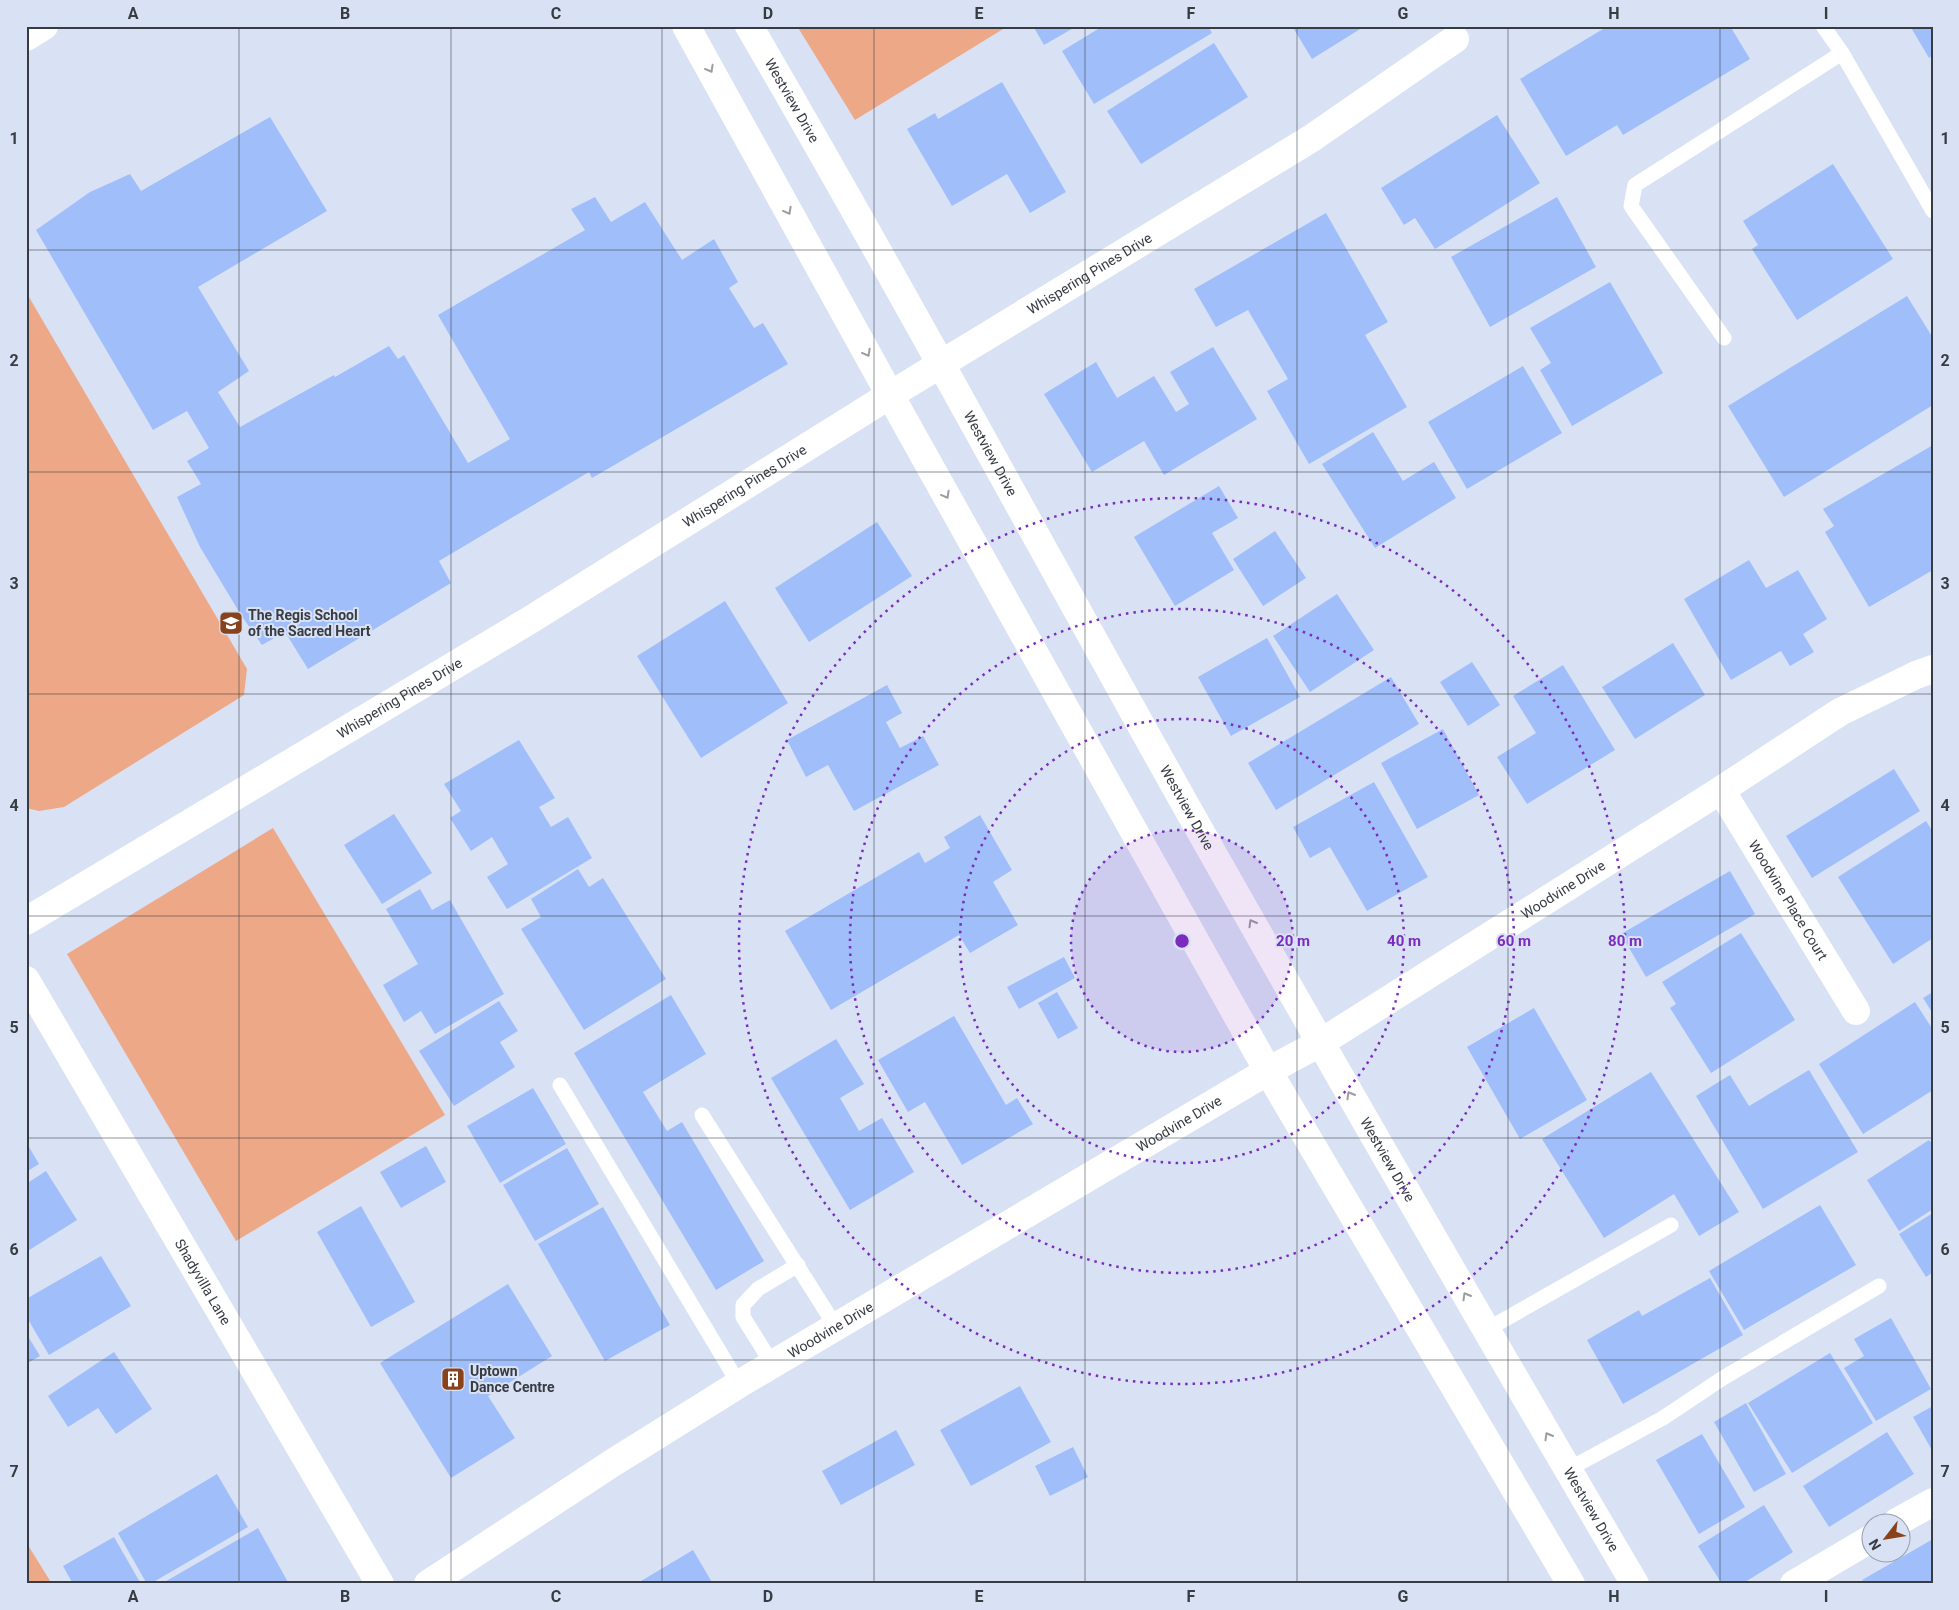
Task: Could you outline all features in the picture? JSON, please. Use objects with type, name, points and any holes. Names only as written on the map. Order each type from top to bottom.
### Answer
[{"type":"street","points":[[26,37],[44,26]]},
{"type":"street","points":[[686,26],[1268,1071],[1571,1584]]},
{"type":"street","name":"Westview Drive","points":[[749,26],[941,364],[1320,1043],[1634,1583]]},
{"type":"street","name":"Whispering Pines Drive","points":[[26,921],[530,620],[890,395],[1312,138],[1455,39]]},
{"type":"street","name":"Woodvine Drive","points":[[428,1584],[614,1462],[739,1384],[1268,1071],[1320,1043],[1721,790],[1840,712],[1916,675],[1933,670]]},
{"type":"street","name":"Woodvine Place Court","points":[[1721,790],[1856,1011]]},
{"type":"street","name":"Shadyvilla Lane","points":[[26,980],[380,1584]]},
{"type":"street","points":[[1912,1514],[1933,1502]]},
{"type":"street","points":[[1794,1584],[1862,1544]]},
{"type":"lane","points":[[1823,26],[1842,53],[1933,211]]},
{"type":"lane","points":[[1724,338],[1631,206],[1634,185],[1842,53]]},
{"type":"lane","points":[[560,1085],[739,1384]]},
{"type":"lane","points":[[702,1114],[836,1327]]},
{"type":"lane","points":[[1486,1330],[1671,1225]]},
{"type":"lane","points":[[773,1364],[743,1317],[743,1305],[758,1289],[798,1265]]},
{"type":"lane","points":[[1567,1470],[1663,1418],[1723,1378],[1879,1286]]},
{"type":"shaded area","points":[[797,26],[1008,26],[855,120]]},
{"type":"shaded area","points":[[26,292],[247,669],[244,695],[64,807],[39,811],[26,808]]},
{"type":"shaded area","points":[[273,828],[445,1115],[236,1241],[67,954]]},
{"type":"shaded area","points":[[26,1542],[52,1584],[26,1584]]},
{"type":"building","points":[[1033,26],[1077,26],[1044,45]]},
{"type":"building","points":[[1103,26],[1208,26],[1212,33],[1094,104],[1062,51]]},
{"type":"building","points":[[1292,26],[1365,26],[1312,59]]},
{"type":"building","points":[[1608,26],[1730,26],[1750,59],[1623,135],[1617,125],[1566,156],[1520,79]]},
{"type":"building","points":[[1910,26],[1933,26],[1933,55],[1929,58]]},
{"type":"building","points":[[1214,43],[1248,97],[1141,164],[1107,111]]},
{"type":"building","points":[[1002,82],[1066,192],[1030,213],[1007,174],[952,206],[907,129],[935,113],[938,119]]},
{"type":"building","points":[[1497,115],[1540,183],[1435,249],[1415,218],[1404,225],[1381,188]]},
{"type":"building","points":[[270,117],[327,211],[198,287],[249,371],[218,392],[240,427],[389,346],[398,359],[404,355],[468,463],[510,439],[438,315],[585,230],[571,209],[595,197],[611,222],[645,202],[682,260],[714,239],[738,282],[729,288],[754,328],[763,323],[788,364],[592,478],[589,472],[439,561],[451,583],[308,669],[285,632],[262,645],[241,615],[200,547],[177,497],[201,484],[187,461],[209,448],[187,411],[153,430],[36,230],[90,192],[130,174],[141,191]]},
{"type":"building","points":[[1833,164],[1893,259],[1797,320],[1752,249],[1758,245],[1743,221]]},
{"type":"building","points":[[1557,197],[1596,267],[1490,327],[1451,257]]},
{"type":"building","points":[[1326,213],[1388,322],[1365,335],[1407,407],[1309,464],[1267,391],[1288,379],[1248,310],[1216,327],[1194,289]]},
{"type":"building","points":[[1610,282],[1663,373],[1572,426],[1540,370],[1551,363],[1530,328]]},
{"type":"building","points":[[1907,296],[1933,338],[1933,405],[1784,497],[1728,406]]},
{"type":"building","points":[[1213,347],[1257,419],[1164,475],[1144,441],[1092,472],[1044,394],[1096,362],[1117,398],[1154,376],[1176,412],[1189,404],[1170,372]]},
{"type":"building","points":[[1523,366],[1562,433],[1467,489],[1428,422]]},
{"type":"building","points":[[1373,432],[1403,481],[1434,462],[1456,498],[1375,548],[1322,464]]},
{"type":"building","points":[[1933,445],[1933,570],[1869,607],[1825,532],[1834,526],[1823,509]]},
{"type":"building","points":[[1219,486],[1238,518],[1212,533],[1234,570],[1175,606],[1134,537]]},
{"type":"building","points":[[877,522],[912,576],[809,642],[775,588]]},
{"type":"building","points":[[1275,531],[1306,578],[1263,606],[1233,559]]},
{"type":"building","points":[[1749,560],[1766,588],[1798,570],[1827,619],[1803,634],[1814,652],[1790,666],[1781,651],[1731,680],[1684,599]]},
{"type":"building","points":[[1337,594],[1374,650],[1310,692],[1273,636]]},
{"type":"building","points":[[725,601],[788,703],[701,758],[637,656]]},
{"type":"building","points":[[1267,638],[1300,697],[1231,736],[1198,677]]},
{"type":"building","points":[[1673,643],[1705,695],[1635,739],[1602,687]]},
{"type":"building","points":[[1472,662],[1500,705],[1468,726],[1440,682]]},
{"type":"building","points":[[1563,665],[1615,750],[1527,804],[1497,757],[1536,733],[1513,696]]},
{"type":"building","points":[[1391,677],[1419,724],[1276,810],[1248,763]]},
{"type":"building","points":[[887,685],[902,713],[886,722],[900,748],[923,736],[939,765],[854,811],[828,765],[806,777],[787,740]]},
{"type":"building","points":[[1443,729],[1479,795],[1417,829],[1381,763]]},
{"type":"building","points":[[519,740],[555,798],[539,807],[551,827],[568,817],[592,858],[507,909],[487,877],[508,864],[492,837],[471,851],[450,818],[461,811],[444,784]]},
{"type":"building","points":[[1894,769],[1920,811],[1812,878],[1786,836]]},
{"type":"building","points":[[1374,782],[1428,877],[1367,911],[1330,847],[1310,858],[1293,827]]},
{"type":"building","points":[[394,814],[432,873],[382,904],[344,845]]},
{"type":"building","points":[[980,815],[1012,870],[993,882],[1018,925],[970,953],[959,935],[831,1010],[785,931],[919,852],[925,863],[950,848],[944,837]]},
{"type":"building","points":[[1926,821],[1933,832],[1933,938],[1893,964],[1838,877]]},
{"type":"building","points":[[578,869],[589,887],[603,878],[666,979],[584,1030],[521,929],[541,917],[531,899]]},
{"type":"building","points":[[1730,871],[1755,914],[1646,977],[1621,934]]},
{"type":"building","points":[[420,889],[432,910],[450,900],[504,994],[435,1034],[421,1011],[404,1022],[383,985],[418,964],[386,909]]},
{"type":"building","points":[[1741,933],[1795,1020],[1711,1073],[1670,1008],[1676,1004],[1662,982]]},
{"type":"building","points":[[1064,957],[1075,978],[1019,1009],[1007,987]]},
{"type":"building","points":[[1057,992],[1078,1028],[1058,1039],[1038,1003]]},
{"type":"building","points":[[1933,992],[1933,1014],[1923,998]]},
{"type":"building","points":[[671,995],[706,1054],[643,1092],[667,1131],[682,1122],[764,1261],[716,1290],[574,1053]]},
{"type":"building","points":[[499,1001],[518,1031],[500,1042],[515,1067],[454,1106],[419,1051]]},
{"type":"building","points":[[1915,1002],[1933,1030],[1933,1090],[1863,1134],[1819,1064]]},
{"type":"building","points":[[1534,1008],[1587,1100],[1520,1139],[1467,1047]]},
{"type":"building","points":[[954,1016],[1006,1105],[1017,1098],[1033,1124],[962,1165],[925,1102],[908,1112],[878,1060]]},
{"type":"building","points":[[836,1039],[864,1084],[840,1098],[859,1131],[882,1118],[914,1172],[850,1210],[771,1078]]},
{"type":"building","points":[[1809,1070],[1858,1152],[1763,1209],[1696,1096],[1730,1075],[1749,1106]]},
{"type":"building","points":[[1651,1072],[1739,1212],[1699,1236],[1674,1194],[1604,1238],[1542,1139]]},
{"type":"building","points":[[533,1088],[566,1144],[500,1183],[467,1126]]},
{"type":"building","points":[[1929,1140],[1933,1145],[1933,1209],[1899,1231],[1867,1180]]},
{"type":"building","points":[[26,1142],[39,1164],[26,1172]]},
{"type":"building","points":[[426,1146],[446,1182],[401,1208],[380,1172]]},
{"type":"building","points":[[567,1148],[599,1204],[535,1241],[503,1185]]},
{"type":"building","points":[[46,1171],[77,1220],[26,1252],[26,1184]]},
{"type":"building","points":[[1820,1205],[1856,1265],[1744,1330],[1709,1271]]},
{"type":"building","points":[[361,1206],[415,1302],[371,1327],[317,1232]]},
{"type":"building","points":[[603,1207],[670,1325],[605,1361],[538,1244]]},
{"type":"building","points":[[1933,1213],[1933,1272],[1926,1277],[1899,1234]]},
{"type":"building","points":[[101,1256],[131,1306],[49,1355],[26,1316],[26,1299]]},
{"type":"building","points":[[1710,1278],[1743,1335],[1623,1404],[1587,1340],[1639,1310],[1642,1316]]},
{"type":"building","name":"Uptown Dance Centre","points":[[508,1284],[552,1356],[488,1396],[515,1438],[451,1478],[380,1363]]},
{"type":"building","points":[[1891,1318],[1931,1389],[1876,1421],[1844,1368],[1864,1356],[1854,1339]]},
{"type":"building","points":[[26,1333],[40,1356],[26,1364]]},
{"type":"building","points":[[114,1352],[152,1409],[116,1434],[98,1408],[68,1427],[48,1396]]},
{"type":"building","points":[[1830,1353],[1873,1423],[1792,1473],[1748,1403]]},
{"type":"building","points":[[1020,1386],[1051,1442],[971,1486],[940,1430]]},
{"type":"building","points":[[1746,1403],[1786,1474],[1754,1492],[1714,1422]]},
{"type":"building","points":[[1933,1406],[1933,1452],[1913,1417]]},
{"type":"building","points":[[896,1430],[915,1465],[841,1505],[822,1471]]},
{"type":"building","points":[[1887,1432],[1914,1474],[1829,1527],[1803,1486]]},
{"type":"building","points":[[1702,1434],[1745,1507],[1699,1534],[1656,1460]]},
{"type":"building","points":[[1073,1447],[1088,1477],[1050,1496],[1035,1466]]},
{"type":"building","points":[[217,1474],[248,1527],[147,1584],[118,1533]]},
{"type":"building","points":[[1764,1505],[1793,1552],[1742,1584],[1722,1584],[1698,1546]]},
{"type":"building","points":[[258,1528],[289,1584],[161,1584]]},
{"type":"building","points":[[114,1537],[141,1584],[73,1584],[63,1566]]},
{"type":"building","points":[[1933,1539],[1933,1584],[1865,1584],[1862,1580],[1893,1562],[1912,1562],[1912,1551]]},
{"type":"building","points":[[693,1550],[713,1584],[636,1584]]},
{"type":"place","name":"The Regis School of the Sacred Heart","points":[[231,623]]},
{"type":"place","name":"Uptown Dance Centre","points":[[453,1379]]}]
